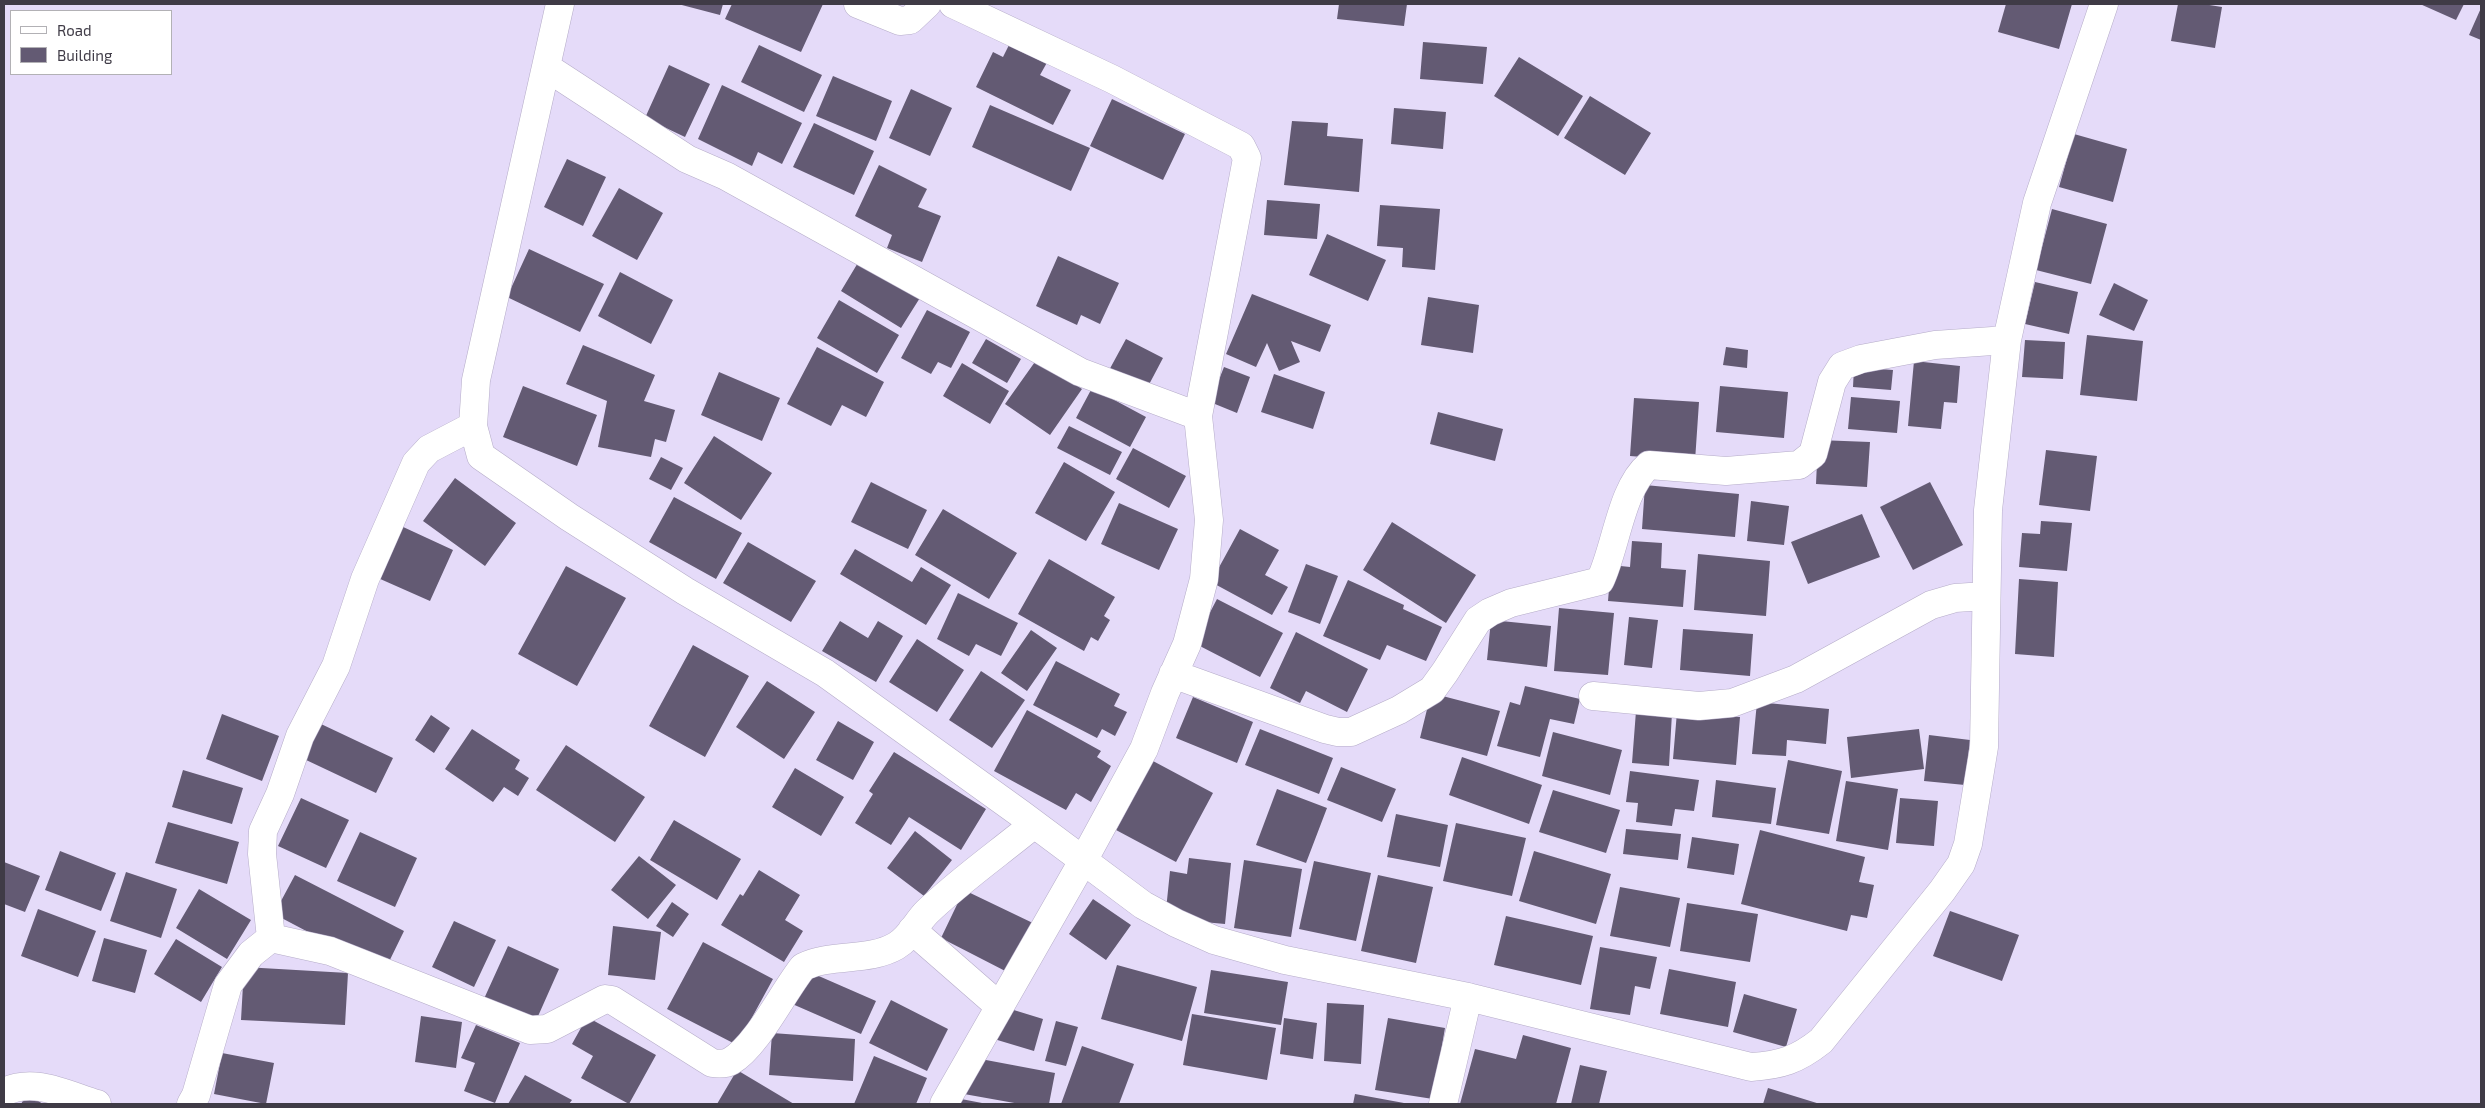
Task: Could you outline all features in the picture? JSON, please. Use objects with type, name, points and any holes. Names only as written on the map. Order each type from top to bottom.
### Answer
[{"type":"street","points":[[560,4],[476,380],[473,426],[481,456],[569,517],[677,586],[825,673],[1143,905],[1176,923],[1214,940],[1285,960],[1468,997],[1751,1067],[1777,1065],[1802,1056],[1821,1041],[1942,891],[1961,864],[1968,844],[1984,747],[1985,596],[1988,510],[2007,340],[2037,202],[2104,4]]},
{"type":"street","points":[[858,4],[900,21],[910,20],[927,4]]},
{"type":"street","points":[[944,1104],[1083,861],[1144,749],[1173,674],[1187,644],[1204,579],[1209,520],[1198,416],[1247,158],[1241,146],[1112,79],[953,4]]},
{"type":"street","points":[[546,67],[688,158],[743,186],[1080,372],[1198,416]]},
{"type":"street","points":[[1173,674],[1325,729],[1351,732],[1399,710],[1432,690],[1478,620],[1490,612],[1510,603],[1600,580],[1624,506],[1641,472],[1649,465],[1726,471],[1799,465],[1813,454],[1832,382],[1842,366],[1861,359],[1935,345],[2007,340]]},
{"type":"street","points":[[271,938],[262,854],[263,831],[280,794],[300,736],[336,666],[365,579],[416,463],[429,449],[473,426]]},
{"type":"street","points":[[1593,696],[1699,706],[1732,703],[1796,679],[1931,605],[1955,598],[1985,596]]},
{"type":"street","points":[[271,938],[330,951],[530,1030],[547,1029],[605,999],[612,1000],[712,1063],[720,1064],[730,1062],[754,1039],[803,967],[814,962],[881,952],[895,947],[906,939],[926,913],[1034,825]]},
{"type":"street","points":[[912,930],[999,1006]]},
{"type":"street","points":[[191,1104],[196,1095],[228,985],[251,954],[271,938]]},
{"type":"street","points":[[1444,1104],[1468,997]]},
{"type":"street","points":[[4,1092],[21,1085],[33,1085],[97,1104]]},
{"type":"building","points":[[678,4],[723,4],[720,15]]},
{"type":"building","points":[[732,4],[823,4],[801,52],[725,19]]},
{"type":"building","points":[[1339,4],[1407,4],[1404,26],[1337,19]]},
{"type":"building","points":[[2006,4],[2072,4],[2059,49],[1998,32]]},
{"type":"building","points":[[2178,4],[2203,4],[2222,7],[2215,48],[2171,41]]},
{"type":"building","points":[[2420,4],[2464,4],[2456,20]]},
{"type":"building","points":[[2481,8],[2481,40],[2469,35]]},
{"type":"building","points":[[1011,41],[1049,59],[1040,75],[1071,90],[1053,125],[976,87],[993,52],[1003,57]]},
{"type":"building","points":[[1423,42],[1487,47],[1483,84],[1420,79]]},
{"type":"building","points":[[759,45],[822,75],[804,112],[741,82]]},
{"type":"building","points":[[1519,57],[1583,96],[1558,136],[1494,96]]},
{"type":"building","points":[[669,65],[710,84],[685,137],[645,118]]},
{"type":"building","points":[[833,76],[892,101],[876,141],[816,116]]},
{"type":"building","points":[[722,85],[802,123],[782,164],[758,152],[752,166],[698,139]]},
{"type":"building","points":[[911,89],[952,108],[930,156],[889,138]]},
{"type":"building","points":[[1590,96],[1651,133],[1625,175],[1564,138]]},
{"type":"building","points":[[1112,99],[1185,134],[1163,180],[1090,146]]},
{"type":"building","points":[[990,105],[1090,148],[1071,191],[972,147]]},
{"type":"building","points":[[1394,108],[1446,112],[1443,149],[1391,144]]},
{"type":"building","points":[[1292,121],[1328,123],[1327,136],[1363,139],[1359,192],[1284,185]]},
{"type":"building","points":[[814,123],[874,151],[854,195],[793,167]]},
{"type":"building","points":[[2074,134],[2127,149],[2113,202],[2059,187]]},
{"type":"building","points":[[567,159],[606,177],[583,226],[544,207]]},
{"type":"building","points":[[879,165],[927,189],[918,207],[941,216],[922,262],[887,248],[892,235],[855,216]]},
{"type":"building","points":[[619,188],[663,213],[637,260],[592,236]]},
{"type":"building","points":[[1267,200],[1320,204],[1317,239],[1264,235]]},
{"type":"building","points":[[1380,205],[1440,209],[1435,270],[1402,267],[1403,248],[1377,246]]},
{"type":"building","points":[[2052,209],[2107,224],[2091,284],[2036,270]]},
{"type":"building","points":[[1327,234],[1386,260],[1368,301],[1309,275]]},
{"type":"building","points":[[529,249],[604,284],[580,332],[507,297]]},
{"type":"building","points":[[862,256],[923,293],[901,328],[841,291]]},
{"type":"building","points":[[1058,256],[1119,283],[1100,324],[1081,315],[1077,325],[1036,306]]},
{"type":"building","points":[[620,272],[673,300],[651,344],[598,316]]},
{"type":"building","points":[[2035,282],[2078,292],[2069,334],[2025,324]]},
{"type":"building","points":[[2114,283],[2148,300],[2134,331],[2099,315]]},
{"type":"building","points":[[1252,294],[1331,325],[1320,352],[1291,341],[1300,362],[1279,371],[1267,343],[1256,367],[1226,354]]},
{"type":"building","points":[[1428,297],[1479,305],[1473,353],[1421,345]]},
{"type":"building","points":[[839,300],[899,335],[877,373],[817,338]]},
{"type":"building","points":[[927,310],[970,332],[951,368],[938,362],[931,374],[901,358]]},
{"type":"building","points":[[2087,335],[2143,341],[2137,401],[2080,395]]},
{"type":"building","points":[[986,339],[1021,359],[1007,383],[972,363]]},
{"type":"building","points":[[1126,339],[1163,358],[1144,394],[1107,374]]},
{"type":"building","points":[[2025,340],[2065,342],[2063,379],[2022,377]]},
{"type":"building","points":[[583,345],[655,375],[644,401],[675,410],[666,442],[655,439],[651,457],[598,447],[607,401],[566,384]]},
{"type":"building","points":[[817,347],[884,382],[866,417],[842,405],[831,426],[787,404]]},
{"type":"building","points":[[1726,347],[1748,350],[1747,368],[1723,365]]},
{"type":"building","points":[[1037,359],[1082,389],[1050,435],[1005,404]]},
{"type":"building","points":[[1914,361],[1960,366],[1957,403],[1944,402],[1941,429],[1908,426]]},
{"type":"building","points":[[962,363],[1009,391],[990,424],[943,396]]},
{"type":"building","points":[[1224,367],[1250,377],[1237,413],[1210,402]]},
{"type":"building","points":[[1854,367],[1893,370],[1891,390],[1853,387]]},
{"type":"building","points":[[719,372],[780,398],[762,441],[701,415]]},
{"type":"building","points":[[1274,374],[1325,392],[1313,429],[1261,412]]},
{"type":"building","points":[[523,386],[597,415],[577,466],[503,437]]},
{"type":"building","points":[[1720,386],[1788,392],[1784,438],[1716,432]]},
{"type":"building","points":[[1092,388],[1146,417],[1130,447],[1076,418]]},
{"type":"building","points":[[1851,397],[1900,401],[1897,433],[1848,429]]},
{"type":"building","points":[[1634,398],[1699,402],[1695,461],[1630,456]]},
{"type":"building","points":[[1438,412],[1503,429],[1495,461],[1430,444]]},
{"type":"building","points":[[1069,426],[1122,452],[1110,475],[1057,448]]},
{"type":"building","points":[[714,436],[772,473],[741,520],[684,483]]},
{"type":"building","points":[[1818,440],[1870,442],[1867,487],[1816,484]]},
{"type":"building","points":[[1133,448],[1186,476],[1169,508],[1116,479]]},
{"type":"building","points":[[2046,450],[2097,456],[2090,511],[2039,505]]},
{"type":"building","points":[[661,457],[683,468],[671,490],[649,479]]},
{"type":"building","points":[[1064,462],[1115,492],[1086,541],[1035,513]]},
{"type":"building","points":[[455,478],[516,523],[485,566],[423,521]]},
{"type":"building","points":[[871,482],[927,510],[908,549],[851,522]]},
{"type":"building","points":[[1930,482],[1963,545],[1913,570],[1880,507]]},
{"type":"building","points":[[1645,485],[1739,494],[1735,537],[1642,529]]},
{"type":"building","points":[[674,497],[742,533],[716,579],[649,542]]},
{"type":"building","points":[[1751,501],[1789,506],[1784,545],[1747,541]]},
{"type":"building","points":[[1119,503],[1178,529],[1159,570],[1101,544]]},
{"type":"building","points":[[943,509],[1017,553],[989,599],[915,555]]},
{"type":"building","points":[[1862,514],[1880,557],[1808,584],[1791,542]]},
{"type":"building","points":[[2041,521],[2072,523],[2067,571],[2019,567],[2022,533],[2040,534]]},
{"type":"building","points":[[1392,522],[1476,575],[1446,623],[1363,570]]},
{"type":"building","points":[[401,526],[453,550],[430,601],[378,578]]},
{"type":"building","points":[[1240,529],[1279,550],[1265,575],[1288,587],[1272,615],[1211,582]]},
{"type":"building","points":[[1632,541],[1662,543],[1661,568],[1686,570],[1683,607],[1608,601],[1611,565],[1630,567]]},
{"type":"building","points":[[748,542],[816,581],[791,622],[723,583]]},
{"type":"building","points":[[855,549],[912,582],[921,567],[951,585],[926,625],[840,574]]},
{"type":"building","points":[[1698,554],[1770,561],[1766,616],[1694,610]]},
{"type":"building","points":[[1049,559],[1115,597],[1104,616],[1110,620],[1098,641],[1091,637],[1084,651],[1018,614]]},
{"type":"building","points":[[1306,564],[1338,576],[1320,624],[1288,612]]},
{"type":"building","points":[[566,566],[626,598],[577,686],[518,654]]},
{"type":"building","points":[[2019,579],[2058,582],[2054,657],[2015,654]]},
{"type":"building","points":[[1348,580],[1404,605],[1403,609],[1442,627],[1426,661],[1387,645],[1380,660],[1323,636]]},
{"type":"building","points":[[958,593],[1018,623],[1001,656],[976,644],[969,656],[937,639]]},
{"type":"building","points":[[1217,599],[1283,633],[1260,677],[1194,643]]},
{"type":"building","points":[[1559,608],[1614,613],[1608,675],[1554,671]]},
{"type":"building","points":[[1629,617],[1658,620],[1652,668],[1624,665]]},
{"type":"building","points":[[1491,620],[1551,626],[1547,667],[1487,660]]},
{"type":"building","points":[[840,621],[868,638],[878,621],[903,636],[876,682],[822,651]]},
{"type":"building","points":[[1683,629],[1753,634],[1750,676],[1680,670]]},
{"type":"building","points":[[1031,630],[1057,648],[1027,691],[1001,673]]},
{"type":"building","points":[[1296,632],[1368,669],[1347,712],[1306,691],[1300,703],[1270,688]]},
{"type":"building","points":[[917,639],[964,670],[937,712],[889,682]]},
{"type":"building","points":[[693,645],[749,676],[705,757],[649,726]]},
{"type":"building","points":[[1056,661],[1120,694],[1114,706],[1127,712],[1115,736],[1102,729],[1097,738],[1033,705]]},
{"type":"building","points":[[981,671],[1025,700],[992,748],[949,720]]},
{"type":"building","points":[[767,681],[815,712],[784,759],[736,727]]},
{"type":"building","points":[[1525,686],[1580,699],[1574,724],[1550,719],[1540,757],[1497,746],[1510,702],[1520,705]]},
{"type":"building","points":[[1431,693],[1500,711],[1487,756],[1420,738]]},
{"type":"building","points":[[1193,697],[1253,722],[1237,763],[1176,738]]},
{"type":"building","points":[[1757,702],[1829,709],[1826,744],[1787,740],[1786,756],[1752,754]]},
{"type":"building","points":[[1027,710],[1101,751],[1097,757],[1111,766],[1091,802],[1076,793],[1066,810],[994,771]]},
{"type":"building","points":[[1636,711],[1672,713],[1669,766],[1632,763]]},
{"type":"building","points":[[1677,712],[1740,717],[1736,765],[1673,759]]},
{"type":"building","points":[[222,714],[279,736],[262,781],[206,759]]},
{"type":"building","points":[[431,715],[450,728],[434,753],[415,740]]},
{"type":"building","points":[[838,721],[874,742],[853,780],[816,760]]},
{"type":"building","points":[[321,724],[393,758],[376,793],[304,759]]},
{"type":"building","points":[[472,729],[520,760],[515,769],[529,778],[518,796],[504,787],[493,802],[445,769]]},
{"type":"building","points":[[1260,729],[1333,758],[1319,794],[1245,765]]},
{"type":"building","points":[[1919,729],[1924,769],[1851,778],[1847,737]]},
{"type":"building","points":[[1553,732],[1622,750],[1610,795],[1542,776]]},
{"type":"building","points":[[1929,735],[1970,740],[1965,785],[1924,781]]},
{"type":"building","points":[[566,745],[645,797],[615,842],[536,790]]},
{"type":"building","points":[[894,752],[986,809],[961,850],[909,817],[891,845],[855,823],[873,794],[869,791]]},
{"type":"building","points":[[1462,757],[1542,785],[1529,824],[1449,795]]},
{"type":"building","points":[[1788,760],[1842,771],[1829,834],[1776,825]]},
{"type":"building","points":[[1153,761],[1213,793],[1176,862],[1116,830]]},
{"type":"building","points":[[1341,767],[1396,789],[1382,822],[1327,800]]},
{"type":"building","points":[[795,768],[844,797],[821,836],[772,807]]},
{"type":"building","points":[[183,770],[243,788],[232,824],[172,807]]},
{"type":"building","points":[[1630,771],[1699,780],[1694,811],[1675,809],[1672,826],[1636,822],[1638,803],[1626,802]]},
{"type":"building","points":[[1716,780],[1776,788],[1771,824],[1712,817]]},
{"type":"building","points":[[1846,781],[1898,789],[1888,850],[1836,841]]},
{"type":"building","points":[[1277,789],[1327,808],[1306,863],[1256,845]]},
{"type":"building","points":[[1553,790],[1620,810],[1606,853],[1539,832]]},
{"type":"building","points":[[301,798],[349,820],[326,868],[278,846]]},
{"type":"building","points":[[1900,798],[1938,801],[1934,846],[1896,843]]},
{"type":"building","points":[[1396,814],[1448,825],[1440,867],[1387,857]]},
{"type":"building","points":[[674,820],[741,859],[717,900],[650,860]]},
{"type":"building","points":[[168,822],[239,842],[227,884],[155,863]]},
{"type":"building","points":[[1456,823],[1526,838],[1512,896],[1443,881]]},
{"type":"building","points":[[1626,829],[1681,834],[1678,860],[1623,854]]},
{"type":"building","points":[[1760,830],[1865,857],[1859,882],[1874,885],[1867,918],[1851,915],[1847,931],[1741,904]]},
{"type":"building","points":[[915,831],[952,860],[924,896],[887,868]]},
{"type":"building","points":[[360,832],[417,858],[395,907],[337,881]]},
{"type":"building","points":[[1692,837],[1739,844],[1734,875],[1687,868]]},
{"type":"building","points":[[60,851],[116,873],[101,911],[45,890]]},
{"type":"building","points":[[1534,851],[1611,874],[1596,924],[1519,901]]},
{"type":"building","points":[[639,856],[676,885],[648,919],[611,890]]},
{"type":"building","points":[[1189,858],[1231,863],[1225,924],[1182,920],[1183,911],[1166,910],[1170,871],[1187,874]]},
{"type":"building","points":[[1244,860],[1302,869],[1291,937],[1234,928]]},
{"type":"building","points":[[1314,861],[1371,873],[1356,941],[1299,929]]},
{"type":"building","points":[[4,862],[40,876],[25,912],[4,904]]},
{"type":"building","points":[[759,870],[800,895],[785,920],[803,931],[784,962],[721,925],[740,894],[743,896]]},
{"type":"building","points":[[126,872],[177,889],[161,938],[110,921]]},
{"type":"building","points":[[295,875],[404,931],[384,972],[274,914]]},
{"type":"building","points":[[1378,875],[1433,887],[1416,963],[1361,951]]},
{"type":"building","points":[[1620,887],[1680,898],[1670,947],[1610,936]]},
{"type":"building","points":[[199,889],[251,920],[227,959],[176,928]]},
{"type":"building","points":[[964,890],[1037,925],[1013,975],[941,938]]},
{"type":"building","points":[[1093,899],[1131,925],[1106,960],[1069,934]]},
{"type":"building","points":[[672,902],[689,914],[673,937],[656,926]]},
{"type":"building","points":[[1687,903],[1758,914],[1750,962],[1680,951]]},
{"type":"building","points":[[38,909],[96,931],[78,977],[21,956]]},
{"type":"building","points":[[1950,911],[2019,935],[2002,981],[1933,956]]},
{"type":"building","points":[[1506,916],[1593,936],[1581,985],[1494,965]]},
{"type":"building","points":[[454,921],[496,940],[474,987],[432,967]]},
{"type":"building","points":[[613,926],[661,932],[655,980],[608,975]]},
{"type":"building","points":[[104,938],[147,950],[135,993],[92,981]]},
{"type":"building","points":[[176,939],[222,967],[201,1002],[154,974]]},
{"type":"building","points":[[703,942],[773,979],[737,1045],[667,1009]]},
{"type":"building","points":[[508,946],[559,969],[535,1023],[483,1001]]},
{"type":"building","points":[[1600,947],[1657,957],[1650,989],[1635,986],[1630,1015],[1590,1009]]},
{"type":"building","points":[[1117,965],[1197,987],[1182,1041],[1101,1019]]},
{"type":"building","points":[[244,967],[348,973],[345,1025],[241,1020]]},
{"type":"building","points":[[1669,969],[1736,982],[1728,1027],[1660,1014]]},
{"type":"building","points":[[805,970],[876,1001],[861,1034],[790,1003]]},
{"type":"building","points":[[1211,970],[1288,982],[1281,1025],[1204,1013]]},
{"type":"building","points":[[1744,994],[1797,1009],[1786,1047],[1733,1032]]},
{"type":"building","points":[[891,1000],[948,1029],[927,1071],[869,1043]]},
{"type":"building","points":[[1327,1003],[1364,1005],[1361,1064],[1324,1061]]},
{"type":"building","points":[[1004,1007],[1043,1019],[1034,1051],[994,1039]]},
{"type":"building","points":[[1192,1014],[1276,1028],[1267,1080],[1183,1065]]},
{"type":"building","points":[[421,1016],[462,1022],[456,1068],[415,1062]]},
{"type":"building","points":[[587,1017],[656,1055],[629,1104],[581,1078],[593,1056],[572,1044]]},
{"type":"building","points":[[1284,1018],[1317,1023],[1313,1059],[1280,1054]]},
{"type":"building","points":[[1388,1018],[1445,1028],[1433,1099],[1375,1090]]},
{"type":"building","points":[[1056,1021],[1078,1027],[1066,1066],[1045,1061]]},
{"type":"building","points":[[476,1025],[520,1043],[495,1103],[464,1091],[475,1063],[461,1058]]},
{"type":"building","points":[[772,1033],[855,1039],[853,1081],[769,1075]]},
{"type":"building","points":[[1523,1035],[1571,1048],[1556,1104],[1460,1104],[1475,1049],[1516,1059]]},
{"type":"building","points":[[1082,1046],[1134,1064],[1119,1104],[1061,1104]]},
{"type":"building","points":[[222,1053],[274,1063],[266,1104],[214,1094]]},
{"type":"building","points":[[874,1056],[927,1078],[916,1104],[854,1104]]},
{"type":"building","points":[[970,1057],[1055,1073],[1049,1104],[1020,1104],[964,1094]]},
{"type":"building","points":[[1580,1065],[1607,1071],[1599,1104],[1571,1104]]},
{"type":"building","points":[[737,1070],[794,1104],[717,1104]]},
{"type":"building","points":[[525,1075],[572,1100],[569,1104],[508,1104]]},
{"type":"building","points":[[1768,1088],[1820,1104],[1763,1104]]},
{"type":"building","points":[[27,1094],[43,1104],[21,1104]]},
{"type":"building","points":[[1355,1094],[1404,1103],[1404,1104],[1353,1104]]},
{"type":"building","points":[[956,1098],[982,1103],[982,1104],[955,1104]]}]
